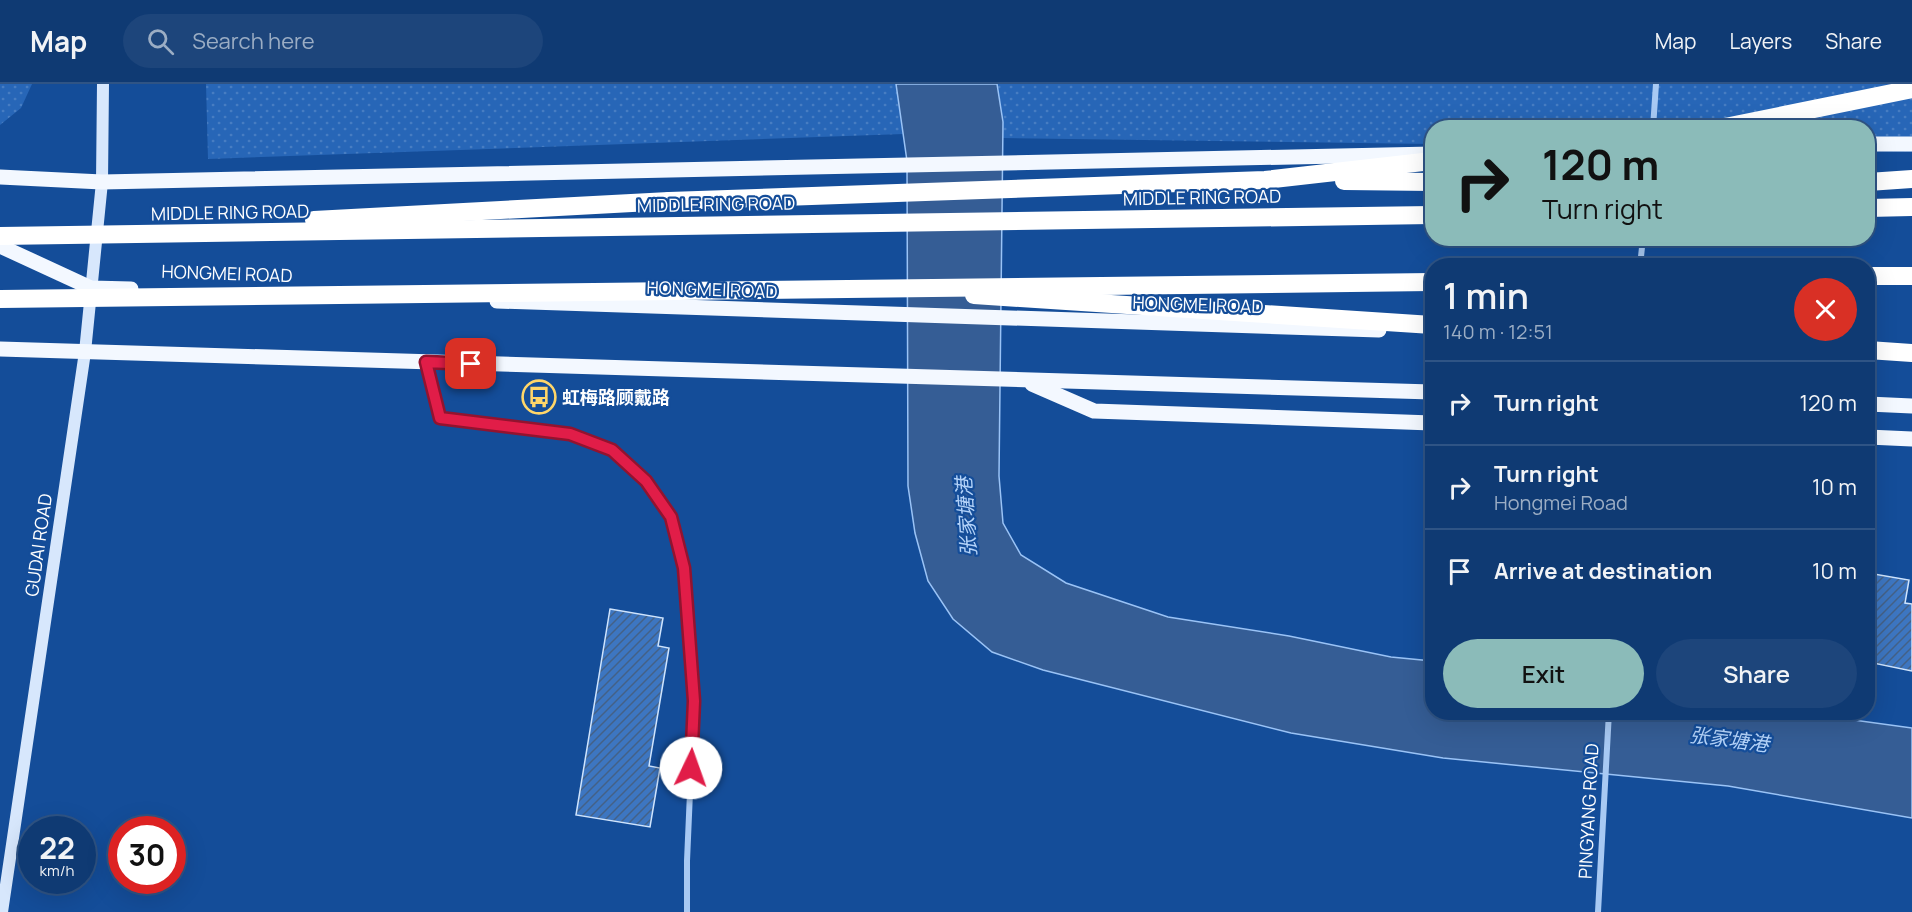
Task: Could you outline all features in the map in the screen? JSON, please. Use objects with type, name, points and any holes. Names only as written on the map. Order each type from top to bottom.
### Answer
[{"type":"highway","points":[[1759,120],[1912,89]]},
{"type":"highway","points":[[1265,180],[1425,163]]},
{"type":"highway","points":[[1875,182],[1912,179]]},
{"type":"highway","points":[[3,239],[669,201],[1265,180],[1425,182]]},
{"type":"highway","points":[[1875,208],[1912,207]]},
{"type":"highway","name":"MIDDLE RING ROAD","points":[[3,239],[1425,214]]},
{"type":"highway","points":[[1875,276],[1912,276]]},
{"type":"highway","points":[[0,299],[1425,282]]},
{"type":"highway","points":[[885,289],[1425,325]]},
{"type":"highway","points":[[1875,349],[1912,352]]},
{"type":"main road","name":"GUDAI ROAD","points":[[2,912],[85,352],[102,182],[103,84]]},
{"type":"main road","points":[[1875,144],[1912,144]]},
{"type":"main road","points":[[0,177],[102,182],[1425,154]]},
{"type":"main road","name":"HONGMEI ROAD","points":[[3,239],[91,288],[1425,332]]},
{"type":"main road","points":[[1875,348],[1912,347]]},
{"type":"main road","points":[[0,349],[1425,392]]},
{"type":"main road","points":[[1023,381],[1094,411],[1425,423]]},
{"type":"main road","points":[[1875,404],[1912,406]]},
{"type":"main road","points":[[1875,437],[1912,439]]},
{"type":"street","points":[[1654,120],[1656,84]]},
{"type":"street","points":[[426,362],[440,418],[570,434],[612,450],[646,481],[671,517],[684,568],[694,701],[687,912]]},
{"type":"street","name":"PINGYANG ROAD","points":[[1598,912],[1609,720]]},
{"type":"shaded area","points":[[0,84],[32,84],[21,108],[0,125]]},
{"type":"shaded area","points":[[206,84],[896,84],[903,134],[208,159]]},
{"type":"shaded area","points":[[995,84],[1912,84],[1912,152],[1875,151],[1875,120],[1425,120],[1425,144],[1003,138]]},
{"type":"water","name":"张家塘港","points":[[896,84],[997,84],[1003,122],[999,476],[1003,523],[1021,555],[1066,583],[1168,617],[1289,636],[1391,657],[1425,660],[1425,720],[1854,720],[1912,728],[1912,818],[1728,786],[1443,758],[1291,733],[1043,670],[992,652],[953,619],[928,581],[915,533],[908,486],[907,161]]},
{"type":"building","points":[[1875,574],[1909,580],[1905,603],[1912,604],[1912,671],[1875,663]]},
{"type":"building","points":[[610,609],[663,618],[658,646],[669,648],[649,766],[660,768],[650,827],[576,815]]},
{"type":"place","name":"虹梅路顾戴路","points":[[539,397]]},
{"type":"route","points":[[471,364],[426,362],[440,418],[570,434],[612,450],[646,481],[671,517],[684,568],[690,625],[694,701],[691,768]]}]
